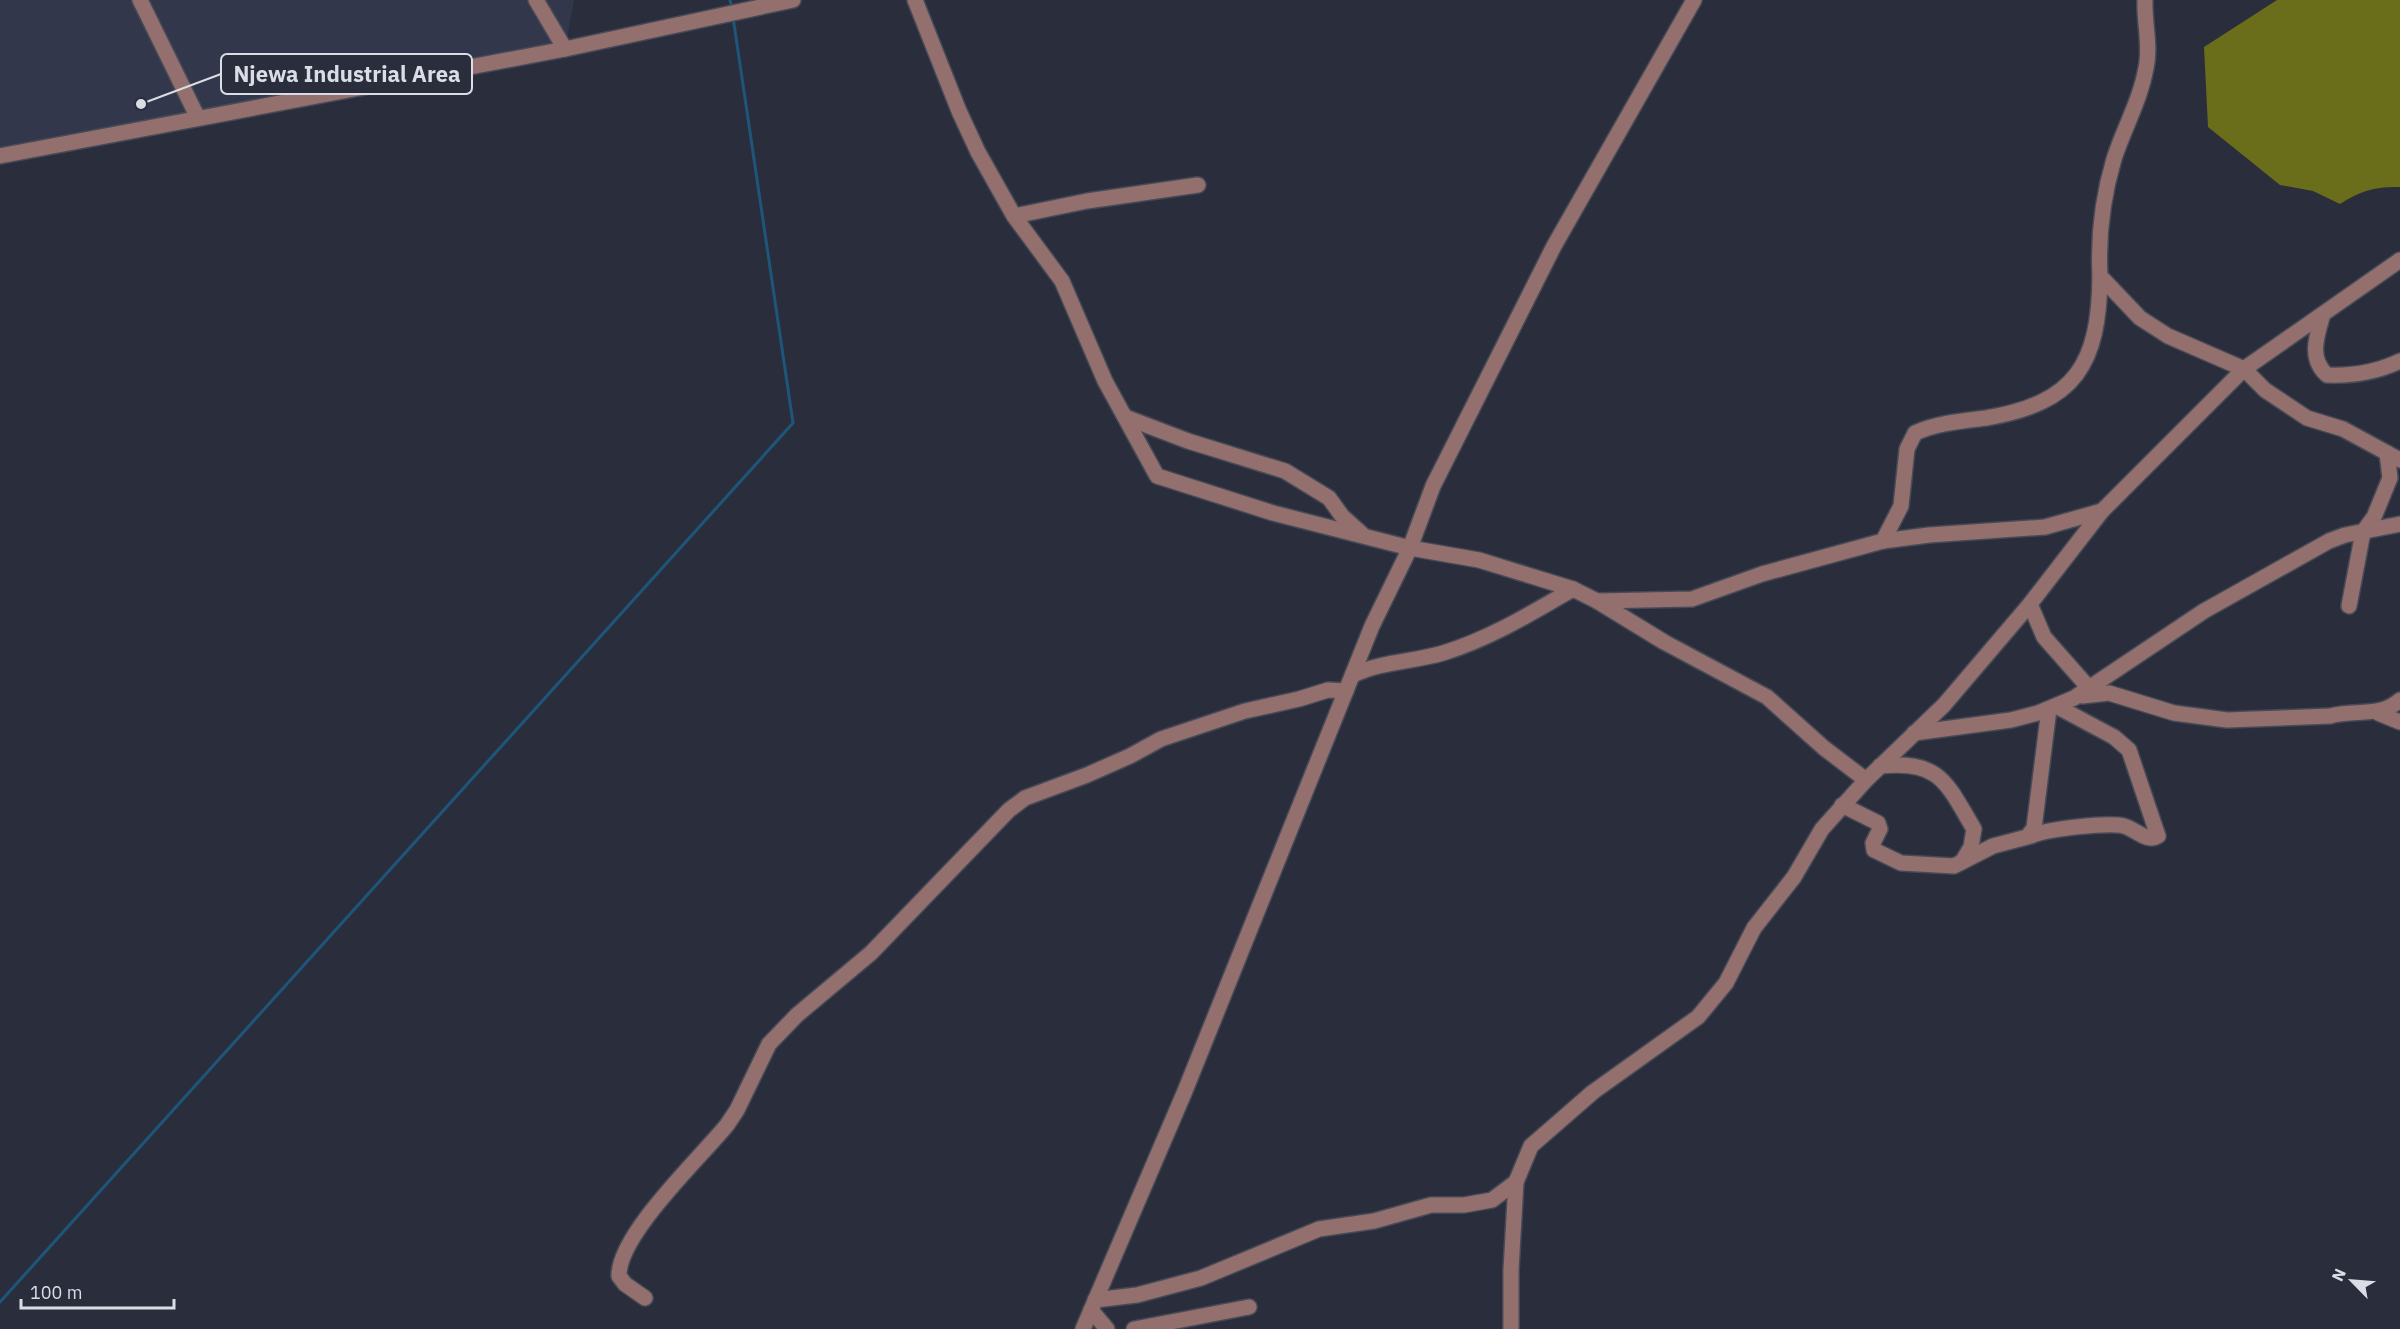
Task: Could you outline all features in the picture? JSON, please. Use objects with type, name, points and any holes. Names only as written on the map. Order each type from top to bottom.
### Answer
[{"type":"street","points":[[140,0],[198,118]]},
{"type":"street","points":[[536,0],[565,49]]},
{"type":"street","points":[[0,156],[565,49],[793,0]]},
{"type":"street","points":[[915,0],[959,111],[1014,216],[1062,281],[1105,381],[1157,476],[1273,513],[1410,548],[1479,560],[1573,589],[1598,601],[1664,642],[1767,697],[1824,748],[1866,780]]},
{"type":"street","points":[[1083,1329],[1185,1091],[1372,626],[1410,548],[1433,486],[1510,329],[1594,172],[1694,0]]},
{"type":"street","points":[[1883,541],[1900,506],[1907,449],[1915,433],[2041,404],[2065,387],[2084,363],[2097,327],[2103,208],[2107,189],[2114,158],[2132,119],[2147,67],[2145,0]]},
{"type":"street","points":[[1014,216],[1087,201],[1198,184]]},
{"type":"street","points":[[1511,1329],[1510,1270],[1516,1182],[1532,1146],[1570,1110],[1683,1028],[1710,1002],[1726,983],[1754,928],[1794,877],[1822,829],[1866,780],[1944,705],[2030,604],[2102,511],[2244,369],[2400,260]]},
{"type":"street","points":[[2100,276],[2140,318],[2168,336],[2244,369],[2265,390],[2285,405],[2307,417],[2343,429],[2394,456],[2390,478],[2374,518],[2363,532],[2349,606]]},
{"type":"street","points":[[2323,314],[2315,343],[2315,356],[2319,368],[2327,375],[2349,376],[2387,367],[2400,361]]},
{"type":"street","points":[[1125,417],[1188,441],[1285,471],[1329,498],[1342,516],[1365,536]]},
{"type":"street","points":[[1598,601],[1692,599],[1762,573],[1883,541],[1929,535],[2045,527],[2102,511]]},
{"type":"street","points":[[1914,733],[2011,720],[2074,698],[2204,610],[2330,541],[2400,524]]},
{"type":"street","points":[[1353,675],[1371,666],[1416,660],[1473,643],[1573,589]]},
{"type":"street","points":[[2030,604],[2044,637],[2089,688]]},
{"type":"street","points":[[645,1298],[625,1284],[619,1276],[623,1254],[653,1209],[727,1125],[737,1110],[769,1044],[797,1016],[871,953],[1009,810],[1025,798],[1087,776],[1161,739],[1245,711],[1328,690],[1346,692]]},
{"type":"street","points":[[2074,698],[2109,693],[2174,713],[2227,720],[2331,716],[2346,712],[2378,713],[2391,709],[2400,700]]},
{"type":"street","points":[[1842,805],[1880,826],[1873,847],[1877,853],[1901,863],[1947,867],[1993,846],[2050,830],[2117,825],[2149,838],[2158,836],[2129,750],[2114,737],[2052,707]]},
{"type":"street","points":[[2031,836],[2052,707]]},
{"type":"street","points":[[2378,713],[2400,722]]},
{"type":"street","points":[[1880,766],[1904,764],[1924,766],[1938,775],[1974,829],[1971,847],[1962,862]]},
{"type":"street","points":[[1093,1305],[1201,1278],[1320,1229],[1374,1221],[1431,1205],[1464,1205],[1492,1200],[1516,1182]]},
{"type":"street","points":[[1093,1305],[1107,1329]]},
{"type":"street","points":[[1134,1329],[1249,1308]]},
{"type":"shaded area","points":[[0,0],[574,0],[565,49],[0,159]]},
{"type":"shaded area","points":[[2277,0],[2400,0],[2400,187],[2368,190],[2340,204],[2313,191],[2280,185],[2208,127],[2204,47]]},
{"type":"waterway","points":[[730,0],[732,8]]},
{"type":"waterway","points":[[0,1302],[793,423],[733,17]]},
{"type":"place","name":"Njewa Industrial Area","points":[[141,104]]}]
